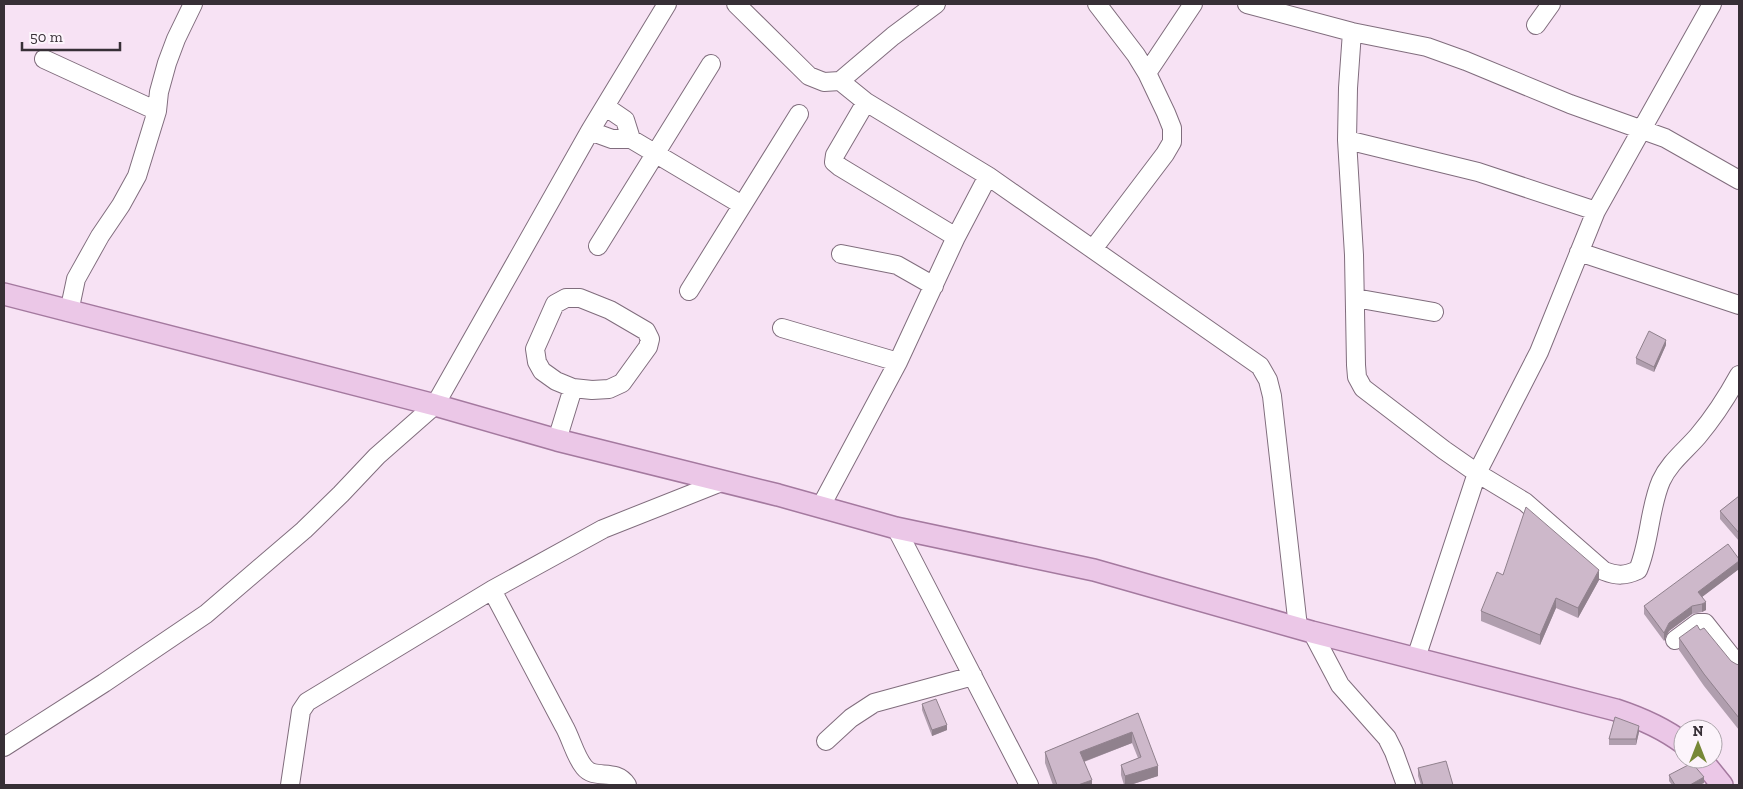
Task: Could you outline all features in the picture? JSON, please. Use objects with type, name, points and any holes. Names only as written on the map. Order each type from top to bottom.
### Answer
[{"type":"main road","points":[[4,294],[435,404],[557,440],[821,506],[896,528],[1094,570],[1305,630],[1616,710],[1645,720],[1673,735]]},
{"type":"main road","points":[[1709,769],[1722,785]]},
{"type":"street","points":[[69,312],[76,279],[80,271],[100,236],[121,206],[137,176],[157,110],[159,92],[167,63],[193,4]]},
{"type":"street","points":[[4,747],[206,614],[304,530],[377,456],[435,404],[590,131],[667,4]]},
{"type":"street","points":[[736,4],[809,76],[824,82],[840,81],[893,36],[936,4]]},
{"type":"street","points":[[1093,249],[1172,142],[1172,128],[1147,73],[1124,37],[1097,4]]},
{"type":"street","points":[[1147,73],[1193,4]]},
{"type":"street","points":[[1247,4],[1352,32],[1427,47],[1570,104],[1665,138],[1739,180]]},
{"type":"street","points":[[1536,26],[1551,4]]},
{"type":"street","points":[[1416,658],[1478,473],[1539,352],[1596,211],[1712,4]]},
{"type":"street","points":[[1352,32],[1347,140],[1354,255],[1357,377],[1363,388],[1409,424],[1478,473],[1525,502],[1604,571],[1615,575],[1626,575],[1638,570],[1645,554],[1655,500],[1662,481],[1671,465],[1718,412],[1739,375]]},
{"type":"street","points":[[44,59],[157,110]]},
{"type":"street","points":[[598,246],[711,64]]},
{"type":"street","points":[[840,81],[866,102],[988,176],[1260,366],[1268,380],[1272,396],[1305,630],[1340,684],[1387,738],[1406,785]]},
{"type":"street","points":[[866,102],[835,155],[834,162],[956,237]]},
{"type":"street","points":[[606,107],[625,120],[632,140]]},
{"type":"street","points":[[689,290],[799,114]]},
{"type":"street","points":[[590,131],[612,139],[632,140],[742,205]]},
{"type":"street","points":[[1347,140],[1478,172],[1596,211]]},
{"type":"street","points":[[821,506],[898,362],[956,237],[988,176]]},
{"type":"street","points":[[1579,252],[1739,305]]},
{"type":"street","points":[[841,254],[897,265],[934,286]]},
{"type":"street","points":[[566,298],[580,298],[610,310],[646,331],[650,338],[648,347],[622,383],[609,389],[573,388],[542,371],[537,362],[536,349],[555,304],[566,298]]},
{"type":"street","points":[[1355,298],[1434,312]]},
{"type":"street","points":[[782,328],[898,362]]},
{"type":"street","points":[[557,440],[573,388]]},
{"type":"street","points":[[290,785],[300,718],[305,704],[492,590],[604,529],[724,481]]},
{"type":"street","points":[[896,528],[1029,785]]},
{"type":"street","points":[[492,590],[585,769],[591,773],[613,774],[621,777],[627,785]]},
{"type":"street","points":[[1675,640],[1698,624],[1705,623],[1739,666]]},
{"type":"street","points":[[826,740],[851,718],[874,703],[973,676]]},
{"type":"building","points":[[1649,331],[1666,340],[1654,367],[1636,358]]},
{"type":"building","points":[[1739,496],[1739,533],[1720,511]]},
{"type":"building","points":[[1526,507],[1599,570],[1578,608],[1556,598],[1540,635],[1481,611],[1497,572],[1503,575]]},
{"type":"building","points":[[1728,544],[1739,561],[1698,592],[1706,602],[1692,606],[1669,623],[1664,633],[1644,606]]},
{"type":"building","points":[[1697,625],[1700,630],[1704,628],[1731,661],[1739,665],[1739,718],[1704,674],[1679,638]]},
{"type":"building","points":[[936,699],[947,725],[932,730],[922,704]]},
{"type":"building","points":[[1138,713],[1158,766],[1125,776],[1121,765],[1141,757],[1132,732],[1080,752],[1092,780],[1078,785],[1057,785],[1045,752]]},
{"type":"building","points":[[1615,717],[1639,726],[1636,739],[1609,739]]},
{"type":"building","points":[[1446,761],[1453,785],[1423,785],[1418,768]]},
{"type":"building","points":[[1680,769],[1697,769],[1704,777],[1690,785],[1675,785],[1669,775]]}]
